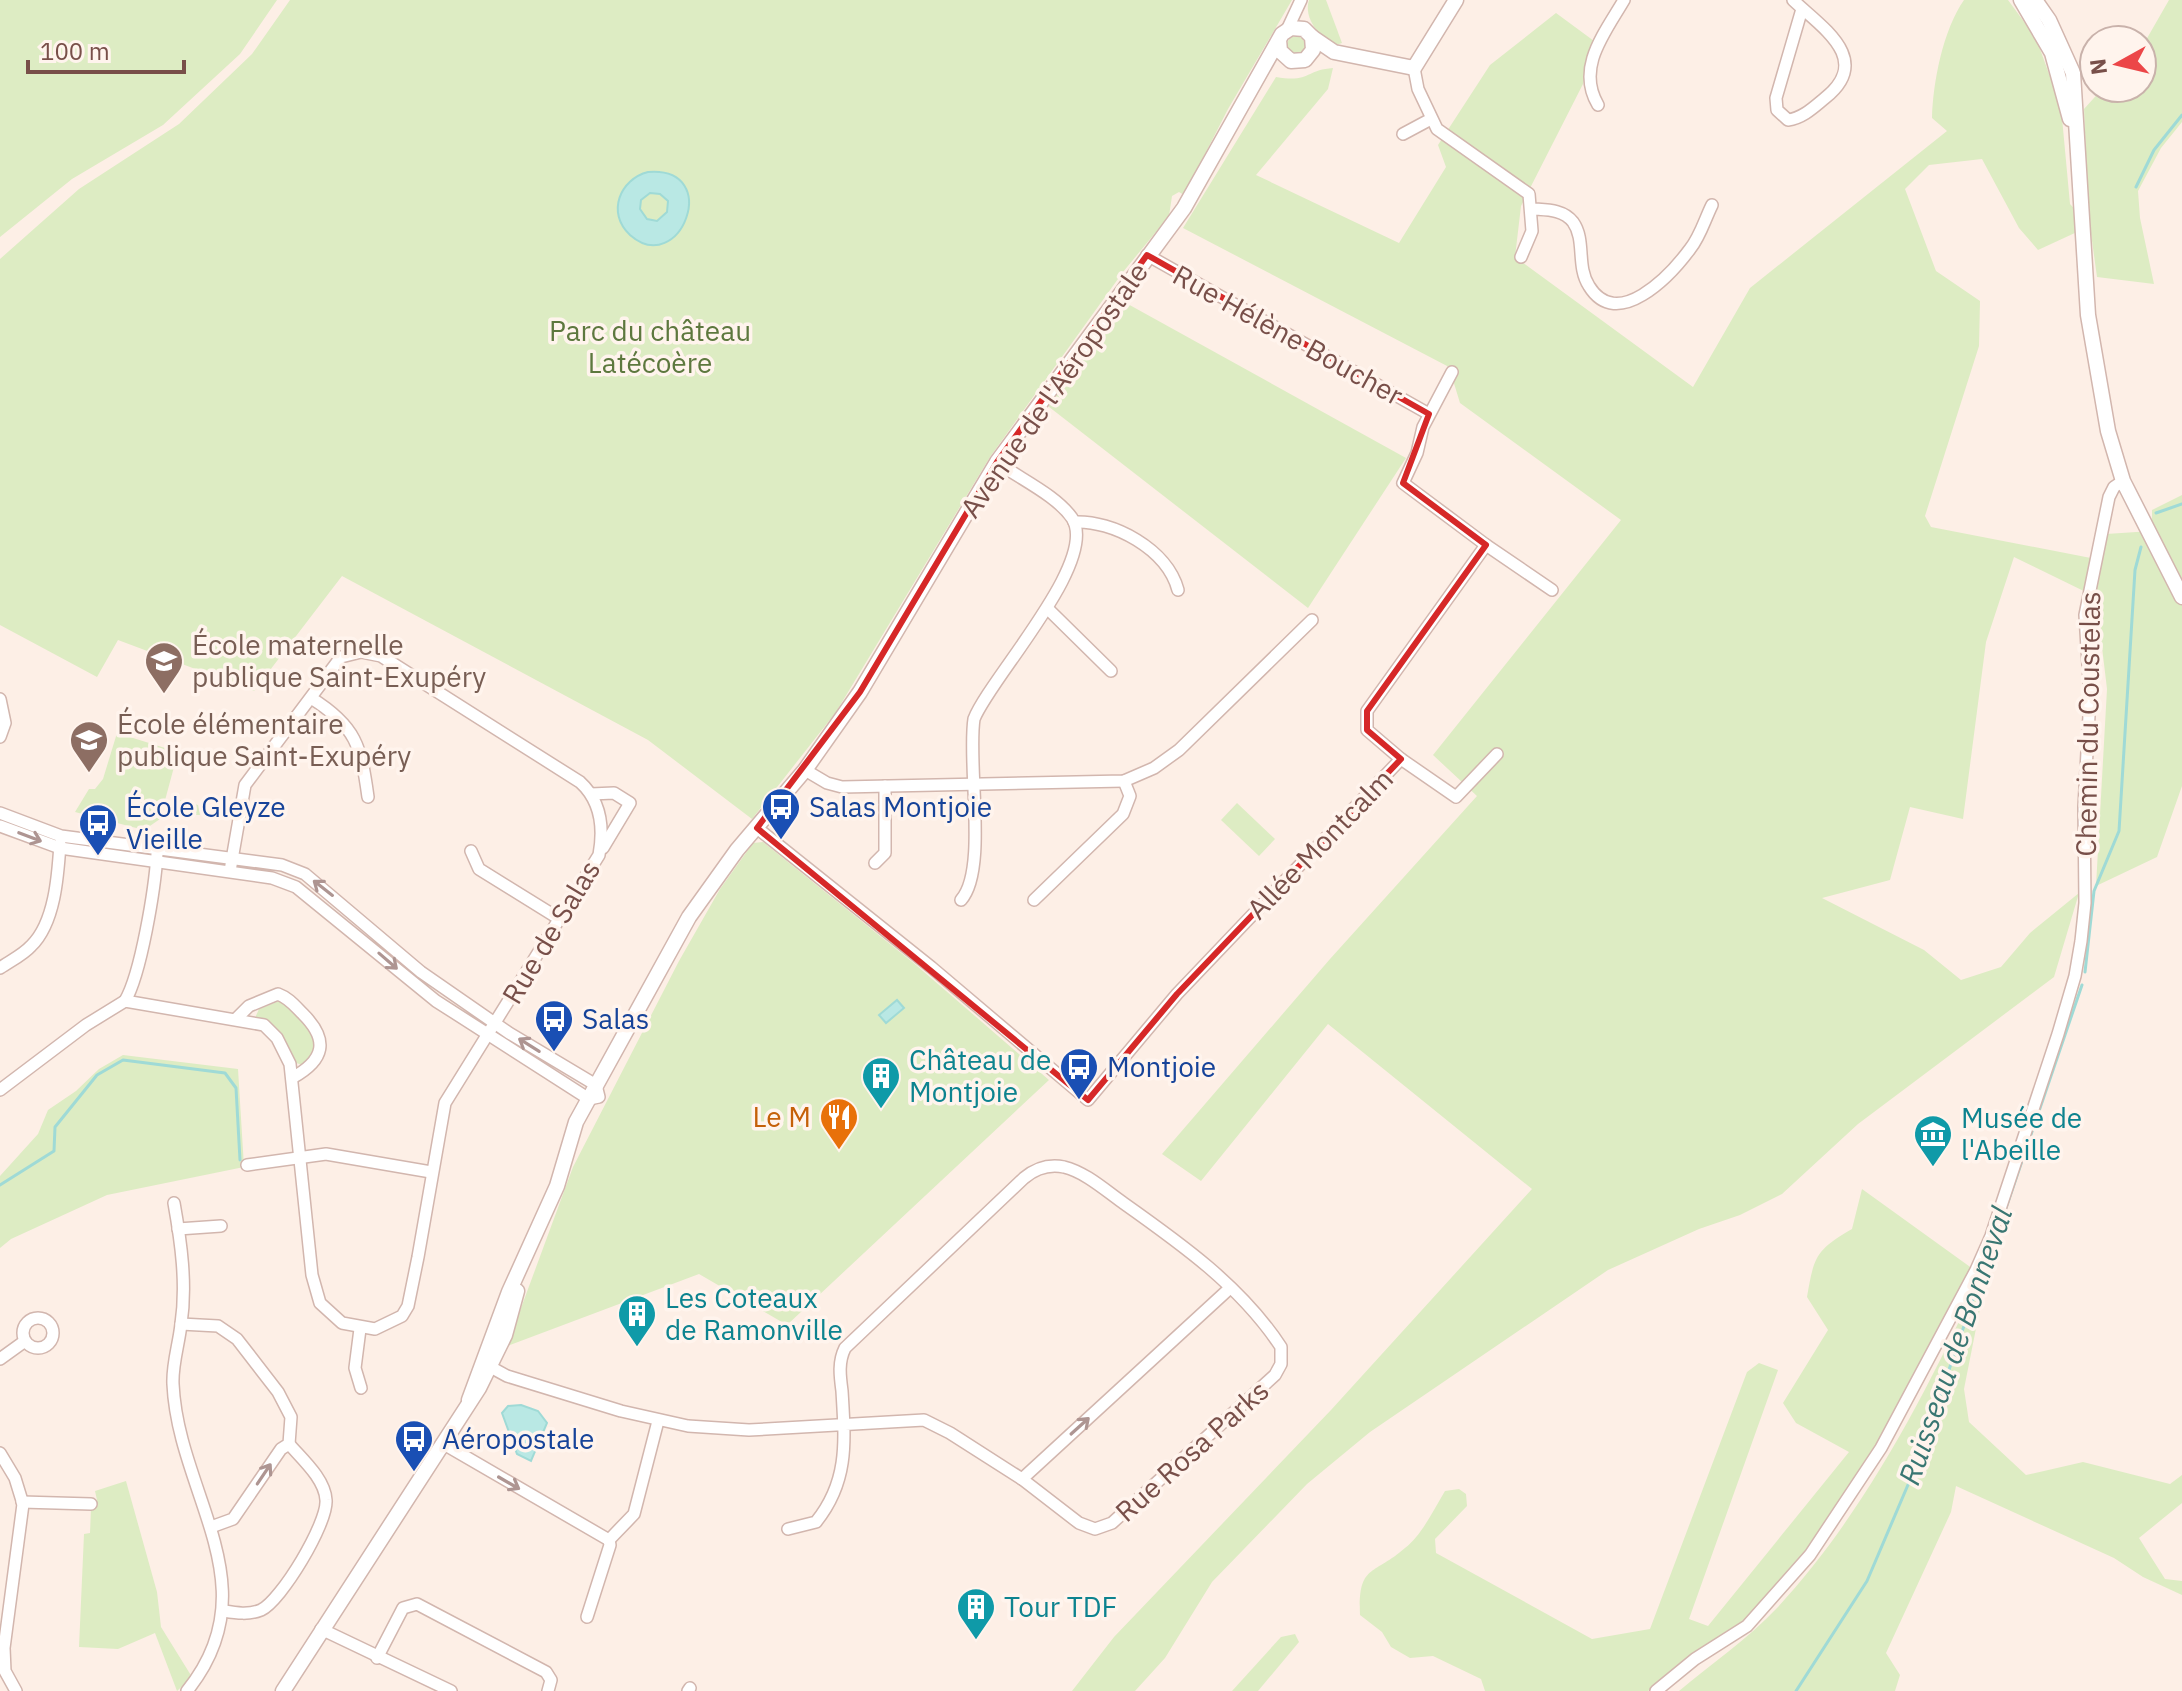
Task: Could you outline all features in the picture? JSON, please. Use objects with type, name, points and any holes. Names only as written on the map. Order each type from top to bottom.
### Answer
[{"type":"street","name":"Avenue de l'Aéropostale","points":[[283,1691],[469,1400],[509,1322],[521,1268],[565,1159],[568,1139],[595,1094],[613,1073],[625,1031],[689,917],[718,876],[732,847],[743,835],[757,828],[805,770],[882,658],[997,462],[1184,208],[1301,0]]},
{"type":"street","points":[[1414,68],[1456,0]]},
{"type":"street","points":[[1598,105],[1588,86],[1588,72],[1624,0]]},
{"type":"street","points":[[1793,0],[1840,45],[1845,63],[1833,91],[1800,117],[1788,120],[1777,110],[1776,98],[1802,9]]},
{"type":"street","points":[[2021,0],[2043,36],[2060,78],[2078,171]]},
{"type":"street","points":[[2035,0],[2049,20],[2073,73],[2088,315],[2108,431],[2123,481],[2182,597]]},
{"type":"street","points":[[1291,61],[1280,51],[1283,35],[1299,27],[1334,52]]},
{"type":"street","points":[[1309,57],[1313,50],[1312,37]]},
{"type":"street","points":[[1264,67],[1334,52],[1414,68]]},
{"type":"street","points":[[1414,68],[1431,119],[1440,132],[1522,185],[1531,198],[1532,231],[1521,257]]},
{"type":"street","points":[[1403,134],[1431,119]]},
{"type":"street","points":[[1533,209],[1563,213],[1573,222],[1579,237],[1583,276],[1600,299],[1618,305],[1641,297],[1684,256],[1712,205]]},
{"type":"street","name":"Rue Hélène Boucher","points":[[1147,255],[1429,414]]},
{"type":"street","points":[[1452,372],[1429,414],[1403,483],[1552,590]]},
{"type":"street","points":[[961,900],[972,882],[973,730],[978,711],[1049,610],[1074,547],[1074,522],[1063,509],[997,462]]},
{"type":"street","name":"Chemin du Coustelas","points":[[1656,1691],[1695,1659],[1731,1639],[1772,1601],[1810,1555],[1881,1448],[1991,1236],[2075,976],[2085,903],[2084,822],[2090,697],[2087,598],[2109,497],[2114,487],[2123,481]]},
{"type":"street","points":[[1074,522],[1106,525],[1134,539],[1167,568],[1178,590]]},
{"type":"street","name":"Allée Montcalm","points":[[757,828],[931,967],[1088,1100],[1177,994],[1401,759],[1367,730],[1367,711],[1486,545]]},
{"type":"street","points":[[1049,610],[1111,671]]},
{"type":"street","points":[[805,770],[837,787],[1124,781],[1154,768],[1179,750],[1223,711],[1312,620]]},
{"type":"street","points":[[231,866],[245,785],[343,655],[361,652],[376,654],[580,782],[591,794],[614,793],[630,803],[599,855]]},
{"type":"street","points":[[311,698],[337,714],[353,733],[368,797]]},
{"type":"street","points":[[0,699],[5,723],[0,737]]},
{"type":"street","points":[[1401,759],[1456,797],[1497,754]]},
{"type":"street","points":[[1034,900],[1123,814],[1130,796],[1124,781]]},
{"type":"street","points":[[875,863],[885,853],[885,786]]},
{"type":"street","name":"Rue de Salas","points":[[360,1329],[391,1324],[406,1312],[445,1103],[599,855],[601,819],[591,794]]},
{"type":"street","points":[[0,813],[60,842]]},
{"type":"street","points":[[0,826],[60,842],[231,866],[282,865],[305,874],[492,1028],[595,1094]]},
{"type":"street","points":[[0,968],[32,946],[43,930],[50,910],[60,842]]},
{"type":"street","points":[[471,851],[479,869],[558,918]]},
{"type":"street","points":[[0,1090],[86,1025],[125,1001],[135,984],[157,855]]},
{"type":"street","points":[[236,1019],[249,1006],[278,994],[315,1026],[321,1040],[318,1054],[309,1067],[292,1078]]},
{"type":"street","points":[[125,1001],[236,1019],[268,1028],[288,1056],[316,1293],[331,1316],[360,1329],[355,1368],[361,1388]]},
{"type":"street","points":[[247,1165],[326,1154],[431,1172]]},
{"type":"street","name":"Rue Rosa Parks","points":[[485,1365],[507,1376],[658,1421],[728,1430],[924,1420],[937,1425],[1022,1479],[1079,1523],[1100,1529],[1112,1523],[1197,1448],[1275,1375],[1282,1359],[1279,1343],[1207,1264],[1080,1173],[1060,1166],[1038,1169],[1024,1178],[848,1344],[840,1370],[845,1423]]},
{"type":"street","points":[[174,1203],[184,1285],[173,1381],[175,1402],[191,1473],[222,1568],[224,1611],[212,1652],[187,1691]]},
{"type":"street","points":[[178,1229],[221,1226]]},
{"type":"street","points":[[1022,1479],[1230,1288]]},
{"type":"street","points":[[181,1324],[218,1326],[237,1339],[278,1392],[291,1417],[289,1444],[320,1480],[326,1500],[320,1529],[272,1602],[253,1612],[224,1611]]},
{"type":"street","points":[[0,1359],[25,1341]]},
{"type":"street","points":[[609,1540],[634,1514],[658,1421]]},
{"type":"street","points":[[788,1529],[816,1522],[833,1499],[845,1459],[845,1423]]},
{"type":"street","points":[[442,1443],[609,1540]]},
{"type":"street","points":[[211,1527],[233,1519],[281,1449],[289,1444]]},
{"type":"street","points":[[0,1453],[15,1478],[22,1502],[4,1648],[5,1671],[16,1691]]},
{"type":"street","points":[[22,1502],[91,1504]]},
{"type":"street","points":[[587,1617],[609,1540]]},
{"type":"street","points":[[377,1658],[403,1608],[417,1604],[546,1672],[551,1680],[548,1691]]},
{"type":"street","points":[[321,1629],[451,1691]]},
{"type":"highlighted area","points":[[1147,255],[1429,414],[1403,483],[1486,545],[1367,711],[1367,730],[1401,759],[1177,994],[1088,1100],[757,828],[860,692],[997,462]]},
{"type":"green space","points":[[0,0],[277,0],[240,54],[163,125],[72,179],[0,237]]},
{"type":"green space","name":"Parc du château Latécoère","points":[[290,0],[1292,0],[1228,109],[1184,195],[1179,192],[1172,196],[1169,216],[1123,272],[990,457],[836,712],[752,819],[648,740],[342,576],[254,691],[118,640],[97,677],[0,625],[0,259],[79,189],[179,124],[252,54]]},
{"type":"green space","points":[[1309,0],[1326,0],[1342,43],[1336,45],[1330,42],[1314,27],[1308,14]]},
{"type":"green space","points":[[1964,0],[2008,0],[2036,38],[2061,107],[2070,204],[2089,224],[2084,109],[2089,104],[2158,104],[2158,24],[2155,24],[2169,0],[2182,0],[2182,122],[2161,148],[2138,191],[2140,218],[2154,284],[2097,277],[2090,226],[2038,250],[2019,228],[1982,159],[1929,165],[1905,189],[1936,271],[1980,301],[1979,346],[1925,516],[1931,527],[2096,559],[2106,534],[2152,531],[2152,510],[2182,495],[2182,786],[2157,857],[2096,886],[2107,689],[2096,597],[2014,557],[1986,642],[1963,819],[1910,807],[1890,880],[1822,898],[1924,950],[1961,980],[2001,967],[2030,933],[2079,893],[2054,977],[1858,1124],[1782,1194],[1740,1215],[1699,1229],[1608,1270],[1370,1432],[1307,1484],[1212,1582],[1165,1658],[1135,1691],[1072,1691],[1114,1637],[1331,1410],[1532,1189],[1328,1024],[1201,1181],[1162,1154],[1330,959],[1477,796],[1433,755],[1621,520],[1460,403],[1449,367],[1183,228],[1276,77],[1302,77],[1333,68],[1328,89],[1256,175],[1399,243],[1446,167],[1438,145],[1490,65],[1556,13],[1594,41],[1583,84],[1521,206],[1515,257],[1693,387],[1750,288],[1947,131],[1932,118],[1934,89],[1940,57]]},
{"type":"green space","points":[[1296,36],[1305,45],[1296,54],[1287,45]]},
{"type":"green space","points":[[1126,303],[1406,458],[1308,608],[1044,403]]},
{"type":"green space","points":[[117,733],[178,752],[160,819],[144,830],[75,812],[89,789],[95,789],[103,779]]},
{"type":"green space","points":[[173,798],[198,805],[200,815],[167,814]]},
{"type":"green space","points":[[1237,803],[1275,839],[1259,856],[1221,820]]},
{"type":"green space","points":[[763,842],[916,965],[1049,1080],[787,1325],[699,1274],[507,1346],[573,1167],[679,961],[720,889],[753,843]]},
{"type":"green space","points":[[282,1000],[321,1040],[306,1066],[296,1063],[283,1036],[255,1018],[259,1009]]},
{"type":"green space","points":[[123,1055],[238,1069],[244,1167],[107,1195],[11,1239],[0,1248],[0,1176],[38,1134],[48,1110],[76,1091],[99,1069]]},
{"type":"green space","points":[[1862,1189],[1973,1269],[1848,1495],[1809,1552],[1729,1636],[1689,1659],[1648,1691],[1485,1691],[1481,1679],[1433,1656],[1410,1658],[1391,1647],[1382,1632],[1360,1615],[1365,1579],[1411,1543],[1445,1491],[1459,1489],[1466,1494],[1467,1506],[1435,1539],[1436,1553],[1592,1639],[1650,1629],[1747,1372],[1759,1363],[1778,1370],[1689,1619],[1708,1626],[1849,1452],[1796,1423],[1783,1403],[1828,1330],[1807,1297],[1815,1263],[1824,1249],[1852,1229]]},
{"type":"green space","points":[[1978,1281],[1985,1283],[1964,1389],[1969,1422],[2026,1475],[2083,1462],[2170,1484],[2182,1475],[2182,1503],[2139,1538],[2165,1579],[2182,1581],[2182,1595],[2143,1577],[2114,1558],[1956,1486],[1951,1512],[1886,1653],[1900,1675],[1895,1691],[1679,1691],[1766,1619],[1837,1534],[1914,1410]]},
{"type":"green space","points":[[126,1481],[157,1592],[161,1627],[192,1677],[177,1691],[155,1633],[118,1649],[79,1647],[84,1534],[90,1533],[91,1508],[97,1500],[95,1491]]},
{"type":"green space","points":[[1295,1634],[1299,1642],[1258,1691],[1232,1691],[1281,1637]]},
{"type":"water","points":[[648,172],[671,175],[684,186],[689,201],[686,218],[678,233],[665,243],[648,245],[630,235],[619,217],[618,207],[624,189],[638,176]],"holes":[[[650,193],[660,194],[668,201],[667,212],[657,221],[647,219],[640,209],[641,200]]]},
{"type":"water","points":[[897,1000],[904,1008],[886,1023],[879,1015]]},
{"type":"water","points":[[521,1405],[538,1411],[547,1423],[531,1461],[517,1454],[502,1413],[508,1406]]},
{"type":"waterway","name":"Ruisseau de Bonneval","points":[[2136,187],[2154,150],[2182,115]]},
{"type":"waterway","points":[[2156,513],[2182,504]]},
{"type":"waterway","name":"Ruisseau de Bonneval","points":[[2085,972],[2094,891],[2119,831],[2135,570],[2141,547]]},
{"type":"waterway","name":"Ruisseau de Bonneval","points":[[2006,1208],[2082,985]]},
{"type":"waterway","points":[[0,1185],[54,1151],[55,1127],[97,1075],[123,1060],[225,1073],[236,1088],[240,1160]]},
{"type":"waterway","name":"Ruisseau de Bonneval","points":[[1796,1691],[1867,1581],[1916,1466],[1989,1253]]},
{"type":"place","name":"École maternelle publique Saint-Exupéry","points":[[164,695]]},
{"type":"place","name":"École élémentaire publique Saint-Exupéry","points":[[89,774]]},
{"type":"place","name":"Salas Montjoie","points":[[781,841]]},
{"type":"place","name":"École Gleyze Vieille","points":[[98,857]]},
{"type":"place","name":"Salas","points":[[554,1053]]},
{"type":"place","name":"Montjoie","points":[[1079,1101]]},
{"type":"place","name":"Château de Montjoie","points":[[881,1110]]},
{"type":"place","name":"Le M","points":[[839,1151]]},
{"type":"place","name":"Musée de l'Abeille","points":[[1933,1168]]},
{"type":"place","name":"Les Coteaux de Ramonville","points":[[637,1348]]},
{"type":"place","name":"Aéropostale","points":[[414,1473]]},
{"type":"place","name":"Tour TDF","points":[[976,1641]]}]
